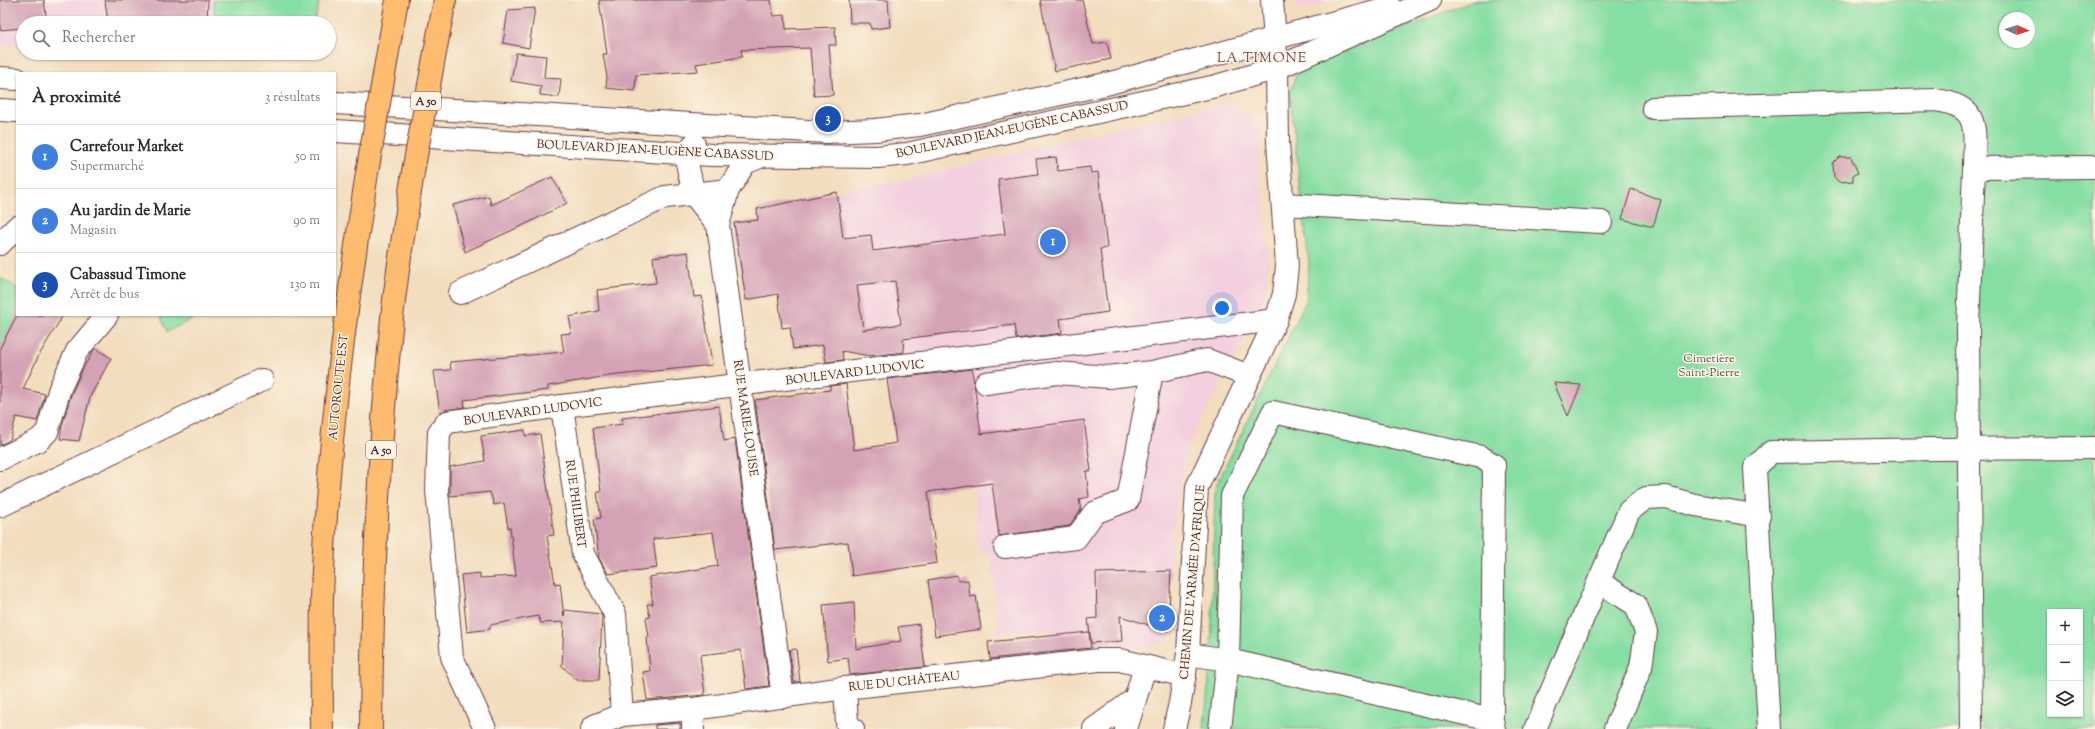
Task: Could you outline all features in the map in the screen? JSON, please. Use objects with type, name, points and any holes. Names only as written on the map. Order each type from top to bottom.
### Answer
[{"type":"highway","name":"AUTOROUTE EST","points":[[322,729],[322,599],[330,468],[346,308],[397,0]]},
{"type":"highway","name":"A 50","points":[[371,729],[372,609],[379,473],[392,318],[413,172],[445,0]]},
{"type":"street","name":"CHEMIN DE L'ARMÉE D'AFRIQUE","points":[[1174,729],[1188,654],[1197,487],[1276,320],[1284,294],[1287,266],[1278,134],[1276,39],[1272,0]]},
{"type":"street","points":[[1276,39],[1327,23],[1418,0]]},
{"type":"street","name":"BOULEVARD JEAN-EUGÈNE CABASSUD","points":[[336,131],[685,154],[876,157],[907,154],[1216,86],[1277,68],[1430,0]]},
{"type":"street","name":"BOULEVARD JEAN-EUGÈNE CABASSUD","points":[[336,103],[826,132],[875,130],[920,125],[1110,83],[1276,39]]},
{"type":"street","points":[[0,78],[16,79]]},
{"type":"street","points":[[1653,108],[1935,100],[1953,102],[1969,113],[1974,126],[1974,168],[1968,328],[1971,729]]},
{"type":"street","points":[[0,110],[16,111]]},
{"type":"street","points":[[973,113],[979,138]]},
{"type":"street","points":[[718,225],[694,195],[685,154],[702,136],[762,128]]},
{"type":"street","name":"RUE MARIE-LOUISE","points":[[762,156],[745,163],[728,190],[718,225],[783,697]]},
{"type":"street","points":[[1974,168],[2095,167]]},
{"type":"street","points":[[460,293],[665,197],[694,195],[728,190]]},
{"type":"street","points":[[1283,204],[1601,222]]},
{"type":"street","points":[[0,244],[16,228]]},
{"type":"street","points":[[0,459],[39,440],[47,432],[60,388],[77,351],[106,316]]},
{"type":"street","name":"BOULEVARD LUDOVIC","points":[[485,729],[452,657],[437,490],[438,432],[447,422],[562,406],[1276,320]]},
{"type":"street","points":[[986,383],[1057,373],[1108,378],[1152,372],[1207,360],[1249,376]]},
{"type":"street","points":[[1005,547],[1076,538],[1094,513],[1128,500],[1152,372]]},
{"type":"street","points":[[0,506],[262,380]]},
{"type":"street","name":"RUE PHILIBERT","points":[[562,406],[583,554],[614,614],[622,714]]},
{"type":"street","points":[[1188,654],[1228,660],[1493,725],[1494,465],[1481,458],[1273,412],[1232,496],[1228,660],[1220,729]]},
{"type":"street","points":[[1769,729],[1759,516],[1755,468],[1771,452],[2095,448]]},
{"type":"street","points":[[1535,729],[1629,512],[1646,498],[1666,497],[1695,505],[1759,516]]},
{"type":"street","points":[[1599,582],[1636,605],[1646,632],[1640,667],[1615,729]]},
{"type":"street","name":"RUE DU CHÂTEAU","points":[[592,729],[594,726],[622,714],[693,719],[783,697],[845,688],[1099,660],[1120,660],[1185,676]]},
{"type":"street","points":[[1126,729],[1145,667]]},
{"type":"street","points":[[845,688],[847,723],[853,729]]},
{"type":"street","points":[[1094,729],[1135,699]]},
{"type":"shaded area","points":[[0,0],[320,0],[316,16],[16,16],[16,45],[0,46]]},
{"type":"shaded area","points":[[1291,0],[1332,0],[1306,9]]},
{"type":"shaded area","points":[[1231,103],[1260,124],[1259,184],[1263,189],[1269,265],[1264,301],[1192,439],[1184,460],[1173,527],[1167,644],[1157,642],[1155,647],[1055,658],[1051,628],[998,634],[991,553],[979,554],[973,486],[903,495],[884,360],[858,354],[850,295],[816,290],[804,199],[874,184],[909,180],[1095,133]]},
{"type":"green space","points":[[213,0],[320,0],[316,16],[215,16]]},
{"type":"green space","name":"Cimetière Saint-Pierre","points":[[1476,0],[2095,0],[2095,729],[1204,729],[1211,658],[1215,488],[1306,301],[1309,264],[1290,94],[1296,75],[1300,68]]},
{"type":"green space","points":[[1,278],[16,287],[16,316],[0,348]]},
{"type":"green space","points":[[160,316],[198,316],[167,332]]},
{"type":"building","points":[[0,0],[44,0],[46,16],[16,16],[16,29],[0,30]]},
{"type":"building","points":[[105,0],[208,0],[207,16],[107,16]]},
{"type":"building","points":[[599,0],[771,0],[773,16],[785,15],[786,29],[835,27],[836,45],[829,45],[833,95],[814,96],[810,48],[741,50],[742,57],[696,64],[698,71],[636,75],[635,91],[606,88],[607,77],[603,54],[607,54]]},
{"type":"building","points":[[849,0],[888,0],[890,27],[871,29],[870,23],[850,23]]},
{"type":"building","points":[[1040,0],[1082,0],[1093,44],[1107,42],[1111,59],[1055,71]]},
{"type":"building","points":[[535,8],[529,48],[503,43],[508,10]]},
{"type":"building","points":[[516,53],[546,56],[544,78],[561,79],[559,97],[540,95],[541,86],[511,81]]},
{"type":"building","points":[[1056,157],[1058,171],[1090,167],[1091,173],[1098,172],[1107,248],[1100,249],[1108,312],[1060,319],[1062,333],[1016,339],[1014,325],[903,339],[904,352],[870,356],[842,351],[843,360],[826,362],[823,345],[793,349],[790,327],[782,328],[778,294],[746,300],[734,223],[758,220],[757,209],[837,192],[843,238],[871,235],[873,251],[1005,234],[998,179],[1038,174],[1036,159]],"holes":[[[895,281],[901,324],[863,330],[857,285]]]},
{"type":"building","points":[[1839,157],[1851,157],[1858,173],[1853,175],[1853,181],[1839,182],[1834,177],[1833,163]]},
{"type":"building","points":[[552,177],[567,203],[465,252],[453,205],[489,196],[491,205]]},
{"type":"building","points":[[1631,189],[1661,200],[1653,227],[1622,219]]},
{"type":"building","points":[[688,252],[694,297],[702,296],[712,365],[608,376],[548,386],[548,390],[464,400],[465,407],[445,410],[440,413],[434,371],[451,370],[450,362],[564,352],[561,334],[572,333],[569,317],[599,311],[597,290],[656,283],[653,257]]},
{"type":"building","points":[[16,316],[62,316],[38,357],[23,389],[45,394],[37,421],[16,417],[10,440],[0,445],[0,348]]},
{"type":"building","points":[[95,348],[111,358],[90,397],[79,441],[60,439],[62,426],[71,395],[82,370]]},
{"type":"building","points":[[972,369],[981,434],[1084,420],[1091,471],[1086,471],[1089,497],[1079,499],[1081,510],[1069,526],[999,536],[992,483],[928,492],[937,563],[852,576],[848,542],[775,550],[755,400],[830,390],[830,386],[846,384],[854,450],[896,443],[887,379]]},
{"type":"building","points":[[1554,383],[1581,385],[1568,416]]},
{"type":"building","points":[[719,406],[724,441],[735,439],[769,686],[746,689],[741,650],[700,655],[705,695],[647,700],[643,672],[650,671],[647,637],[649,637],[646,618],[650,617],[647,604],[653,604],[649,577],[718,566],[713,532],[653,539],[657,568],[608,574],[599,558],[594,519],[601,518],[597,492],[601,492],[593,428],[623,424],[622,418]]},
{"type":"building","points":[[525,430],[525,436],[540,434],[554,535],[547,536],[555,584],[560,583],[564,617],[565,610],[601,614],[602,617],[599,680],[577,680],[562,666],[564,622],[541,623],[538,616],[490,625],[490,629],[467,632],[461,575],[480,573],[480,578],[516,576],[510,527],[508,528],[504,503],[494,505],[490,492],[450,496],[450,467],[485,461],[481,436]]},
{"type":"building","points":[[1171,571],[1168,631],[1120,616],[1122,641],[1091,643],[1088,619],[1097,618],[1096,573]]},
{"type":"building","points":[[957,575],[958,581],[968,580],[970,597],[976,596],[981,629],[935,636],[928,580]]},
{"type":"building","points":[[854,602],[856,649],[901,641],[898,627],[919,624],[925,667],[850,675],[848,658],[828,661],[823,605]]},
{"type":"building","points":[[1089,632],[1091,648],[990,659],[988,642]]},
{"type":"building","points":[[796,649],[800,682],[794,682],[789,650]]},
{"type":"building","points":[[680,723],[680,729],[655,729],[655,725]]},
{"type":"place","name":"Cabassud Timone","points":[[828,119]]},
{"type":"place","name":"Carrefour Market","points":[[1053,242]]},
{"type":"place","name":"Au jardin de Marie","points":[[1162,618]]},
{"type":"district","name":"LA TIMONE","points":[[1262,57]]}]
